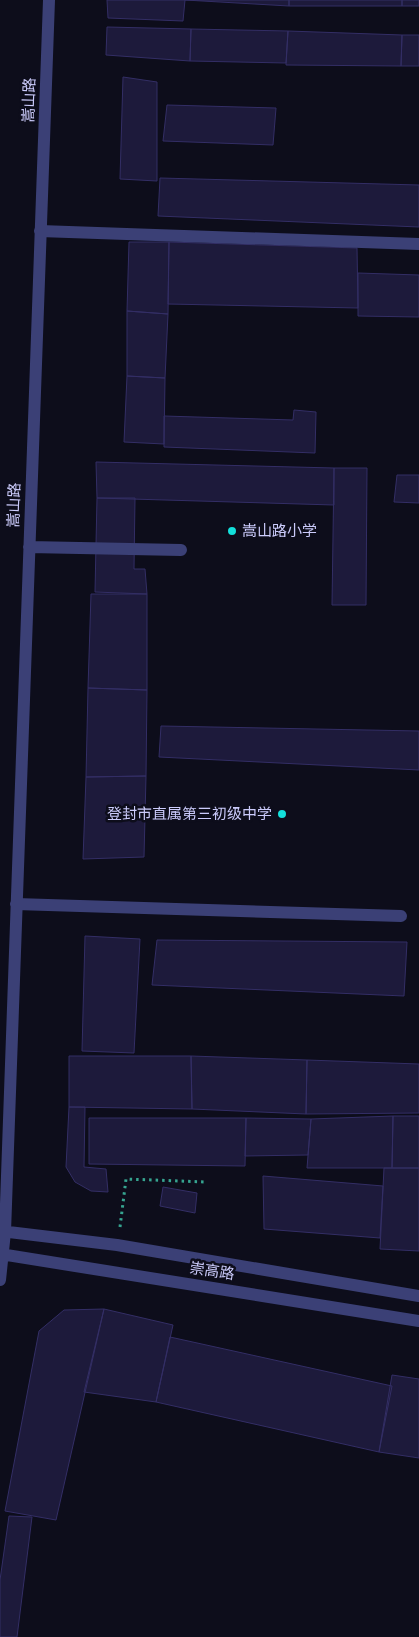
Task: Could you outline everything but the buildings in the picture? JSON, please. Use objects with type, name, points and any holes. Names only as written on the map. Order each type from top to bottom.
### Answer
[{"type":"street","name":"嵩山路","points":[[0,1280],[3,1231],[5,1096],[16,904],[49,0]]},
{"type":"street","points":[[40,231],[419,244]]},
{"type":"street","points":[[29,547],[181,550]]},
{"type":"street","points":[[16,904],[401,916]]},
{"type":"street","name":"崇高路","points":[[3,1231],[118,1245],[419,1296]]},
{"type":"street","name":"崇高路","points":[[2,1254],[419,1321]]},
{"type":"path","points":[[118,1245],[126,1179],[206,1182]]},
{"type":"place","name":"嵩山路小学","points":[[232,531]]},
{"type":"place","name":"登封市直属第三初级中学","points":[[282,814]]}]
